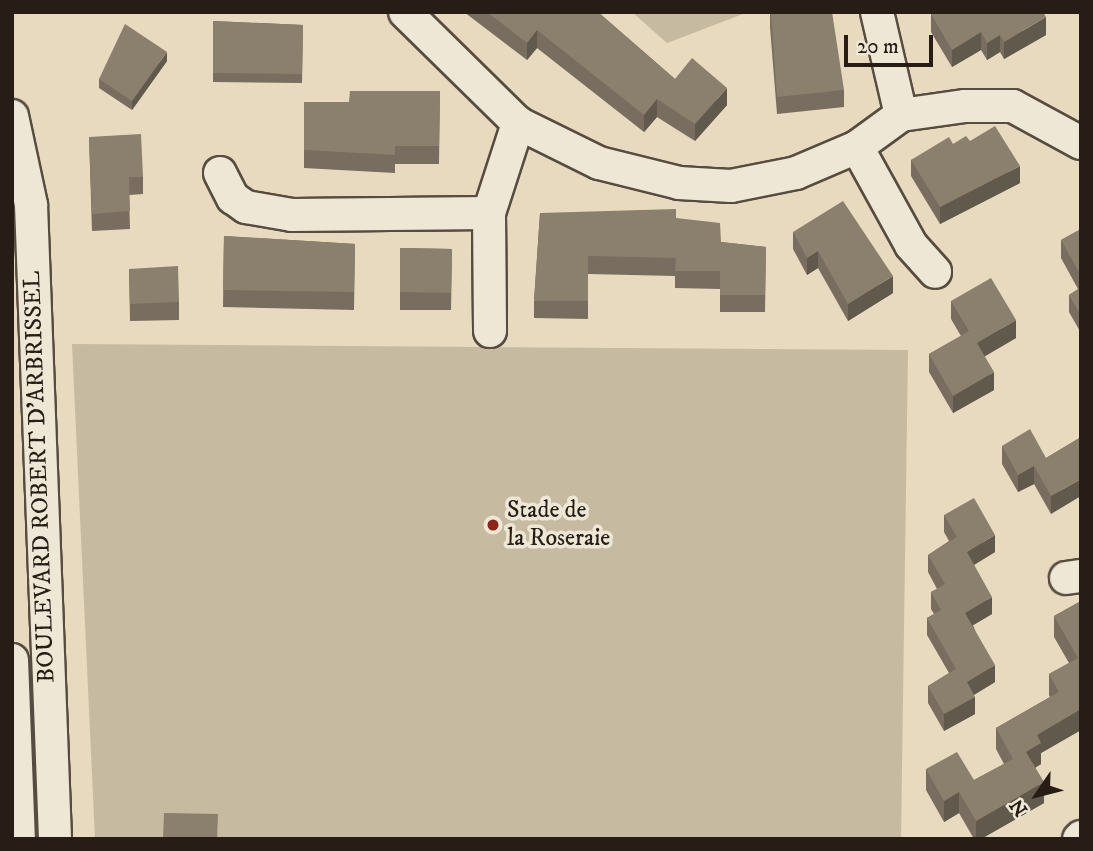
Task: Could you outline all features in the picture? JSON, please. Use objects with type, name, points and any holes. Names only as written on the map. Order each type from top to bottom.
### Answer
[{"type":"street","points":[[405,12],[518,123],[599,163],[679,183],[731,186],[796,173],[857,147],[901,115],[1013,106],[1081,143]]},
{"type":"street","points":[[877,12],[901,115]]},
{"type":"street","name":"BOULEVARD ROBERT D'ARBRISSEL","points":[[12,117],[31,205],[55,839]]},
{"type":"street","points":[[489,331],[489,213],[518,123]]},
{"type":"street","points":[[857,147],[911,245],[935,272]]},
{"type":"street","points":[[220,173],[233,198],[246,207],[292,215],[489,213]]},
{"type":"street","name":"BOULEVARD ROBERT D'ARBRISSEL","points":[[12,660],[19,839]]},
{"type":"street","points":[[13,693],[48,692]]},
{"type":"shaded area","points":[[632,12],[742,12],[743,14],[667,43]]},
{"type":"shaded area","name":"Stade de la Roseraie","points":[[72,344],[908,350],[901,839],[95,839]]},
{"type":"building","points":[[487,12],[598,12],[675,79],[692,58],[727,88],[695,124],[657,99],[644,115],[537,30],[527,43]]},
{"type":"building","points":[[771,12],[832,12],[844,90],[777,97]]},
{"type":"building","points":[[1043,12],[1046,17],[1004,42],[1000,35],[987,43],[981,32],[952,50],[931,14]]},
{"type":"building","points":[[213,21],[303,25],[302,74],[213,73]]},
{"type":"building","points":[[125,24],[167,52],[132,101],[99,79]]},
{"type":"building","points":[[350,91],[440,91],[439,146],[395,146],[395,155],[304,150],[304,102],[349,102]]},
{"type":"building","points":[[995,126],[1020,166],[940,207],[911,160],[949,137],[953,144],[966,136],[970,141]]},
{"type":"building","points":[[141,134],[143,177],[129,177],[130,211],[92,214],[89,137]]},
{"type":"building","points":[[843,201],[893,276],[848,304],[818,251],[807,258],[793,232]]},
{"type":"building","points":[[676,209],[676,218],[720,223],[721,242],[766,247],[765,295],[720,295],[720,271],[675,271],[676,258],[588,256],[588,301],[534,301],[540,213]]},
{"type":"building","points":[[1081,229],[1081,276],[1061,240]]},
{"type":"building","points":[[224,236],[355,244],[354,292],[223,290]]},
{"type":"building","points":[[400,248],[452,249],[451,293],[400,292]]},
{"type":"building","points":[[178,266],[179,302],[130,304],[129,269]]},
{"type":"building","points":[[991,278],[1016,320],[977,343],[994,372],[953,396],[929,354],[969,331],[951,301]]},
{"type":"building","points":[[1081,288],[1081,316],[1069,295]]},
{"type":"building","points":[[1030,429],[1046,458],[1081,437],[1081,479],[1051,496],[1034,466],[1018,475],[1002,446]]},
{"type":"building","points":[[974,498],[995,535],[967,552],[992,597],[965,613],[995,665],[967,682],[975,697],[944,714],[928,686],[956,669],[927,618],[941,610],[931,592],[945,584],[928,555],[957,537],[944,515]]},
{"type":"building","points":[[1081,601],[1081,709],[1037,735],[1041,743],[1026,752],[1044,782],[976,821],[959,792],[944,801],[926,769],[957,752],[974,780],[1013,759],[996,728],[1059,692],[1049,674],[1078,658],[1054,616]]},
{"type":"building","points":[[164,813],[218,814],[217,839],[163,839]]},
{"type":"place","name":"Stade de la Roseraie","points":[[493,525]]}]
